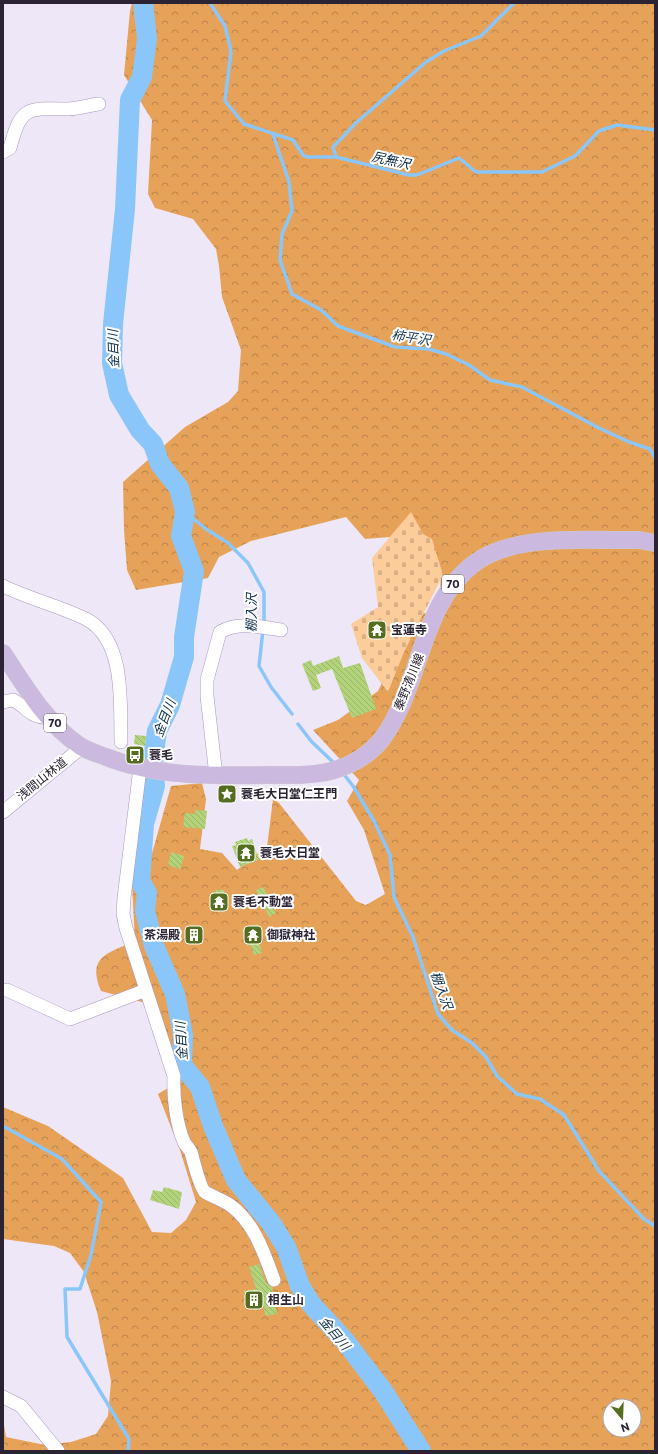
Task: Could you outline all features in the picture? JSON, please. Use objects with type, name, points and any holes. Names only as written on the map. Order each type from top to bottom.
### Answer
[{"type":"main road","name":"秦野清川線","points":[[3,653],[30,695],[65,733],[82,747],[119,762],[170,773],[216,776],[304,775],[340,768],[371,750],[381,740],[392,723],[440,605],[451,587],[477,562],[500,551],[534,541],[639,540],[655,543]]},
{"type":"street","points":[[3,152],[10,148],[16,124],[29,111],[36,108],[70,109],[99,104]]},
{"type":"street","points":[[3,586],[86,620],[104,633],[120,680],[121,742]]},
{"type":"street","points":[[216,776],[207,696],[207,680],[220,632],[228,627],[246,626],[282,630]]},
{"type":"street","points":[[3,702],[13,700],[35,716],[40,718],[49,717]]},
{"type":"street","name":"浅間山林道","points":[[3,812],[82,747]]},
{"type":"street","points":[[144,768],[123,914],[174,1076],[174,1098],[184,1143],[190,1150],[205,1192],[229,1204],[240,1213],[262,1248],[274,1280]]},
{"type":"street","points":[[7,990],[70,1019],[146,990]]},
{"type":"street","points":[[3,1397],[21,1406],[58,1451]]},
{"type":"green space","points":[[132,3],[655,3],[655,1451],[3,1451],[3,1418],[6,1437],[45,1445],[71,1442],[96,1434],[108,1416],[111,1381],[97,1312],[84,1272],[70,1253],[54,1246],[3,1239],[3,1107],[48,1126],[123,1178],[152,1232],[171,1233],[186,1220],[196,1202],[180,1150],[158,1094],[176,1083],[149,1004],[101,991],[96,970],[98,963],[103,957],[135,941],[132,884],[149,864],[171,786],[202,783],[206,799],[200,849],[222,853],[237,870],[267,847],[273,799],[279,803],[356,901],[366,905],[385,894],[364,830],[347,801],[359,780],[313,730],[338,720],[378,691],[418,610],[439,620],[441,569],[420,529],[390,537],[365,539],[346,517],[251,541],[219,557],[208,578],[136,590],[127,570],[123,482],[185,427],[228,402],[238,391],[241,350],[222,297],[216,249],[193,219],[155,208],[148,194],[152,120],[124,75]]},
{"type":"green space","points":[[411,512],[423,534],[432,539],[443,575],[404,652],[388,692],[362,658],[351,624],[378,607],[372,558]]},
{"type":"building","points":[[339,656],[343,668],[360,663],[376,709],[352,718],[332,669],[316,675],[321,688],[313,691],[302,664],[311,660],[313,666]]},
{"type":"building","points":[[135,735],[146,736],[145,746],[134,744]]},
{"type":"building","points":[[195,810],[207,811],[205,829],[183,827],[185,813],[195,814]]},
{"type":"building","name":"蓑毛大日堂","points":[[247,838],[248,841],[252,839],[259,860],[240,867],[232,846],[236,845],[235,842]]},
{"type":"building","points":[[171,852],[184,856],[180,869],[168,865]]},
{"type":"building","points":[[263,887],[276,913],[269,917],[256,890]]},
{"type":"building","name":"蓑毛不動堂","points":[[216,890],[224,890],[224,893],[229,894],[227,911],[210,910],[212,892],[216,893]]},
{"type":"building","points":[[258,924],[263,941],[259,942],[262,953],[254,955],[251,945],[247,946],[242,929]]},
{"type":"building","name":"茶湯殿","points":[[200,927],[201,943],[188,943],[188,928]]},
{"type":"building","points":[[164,1187],[182,1192],[179,1209],[150,1200],[153,1190],[162,1192]]},
{"type":"building","points":[[259,1264],[266,1283],[272,1287],[277,1314],[265,1316],[264,1306],[248,1309],[244,1291],[256,1289],[249,1267]]},
{"type":"waterway","name":"金目川","points":[[143,3],[147,39],[142,77],[130,100],[125,209],[113,324],[112,363],[119,395],[140,430],[153,444],[160,464],[179,488],[185,512],[181,536],[194,571],[184,637],[184,657],[170,705],[157,731],[153,759],[155,786],[144,824],[140,881],[147,893],[145,911],[154,946],[175,994],[183,1035],[182,1065],[200,1087],[213,1126],[236,1180],[271,1223],[286,1247],[300,1286],[311,1304],[345,1341],[383,1391],[421,1451]]},
{"type":"waterway","name":"尻無沢","points":[[210,3],[225,26],[231,51],[225,101],[244,124],[293,140],[303,155],[307,157],[336,157],[409,175],[417,175],[459,158],[476,172],[542,172],[575,156],[599,131],[617,125],[655,130]]},
{"type":"waterway","points":[[336,157],[333,147],[357,122],[426,62],[444,51],[481,36],[514,3]]},
{"type":"waterway","name":"柿平沢","points":[[273,134],[289,182],[292,211],[282,234],[280,260],[292,294],[321,310],[338,326],[395,347],[429,349],[446,354],[469,365],[490,380],[522,387],[597,427],[629,442],[650,449],[655,458]]},
{"type":"waterway","name":"棚入沢","points":[[185,512],[206,529],[228,543],[248,563],[264,592],[264,620],[259,666],[271,687],[292,714]]},
{"type":"waterway","name":"棚入沢","points":[[298,724],[311,741],[335,764]]},
{"type":"waterway","name":"棚入沢","points":[[342,772],[353,786],[374,821],[390,855],[394,897],[413,937],[438,1014],[452,1030],[472,1043],[486,1057],[497,1076],[517,1094],[540,1099],[564,1115],[599,1171],[644,1219],[655,1226]]},
{"type":"waterway","points":[[3,1126],[62,1159],[101,1202],[91,1255],[80,1289],[65,1289],[67,1337],[129,1439],[128,1451]]},
{"type":"place","name":"宝蓮寺","points":[[377,630]]},
{"type":"place","name":"蓑毛","points":[[135,755]]},
{"type":"place","name":"蓑毛大日堂仁王門","points":[[227,794]]},
{"type":"place","name":"蓑毛大日堂","points":[[246,853]]},
{"type":"place","name":"蓑毛不動堂","points":[[219,902]]},
{"type":"place","name":"茶湯殿","points":[[194,935]]},
{"type":"place","name":"御獄神社","points":[[253,935]]},
{"type":"place","name":"相生山","points":[[254,1300]]}]
